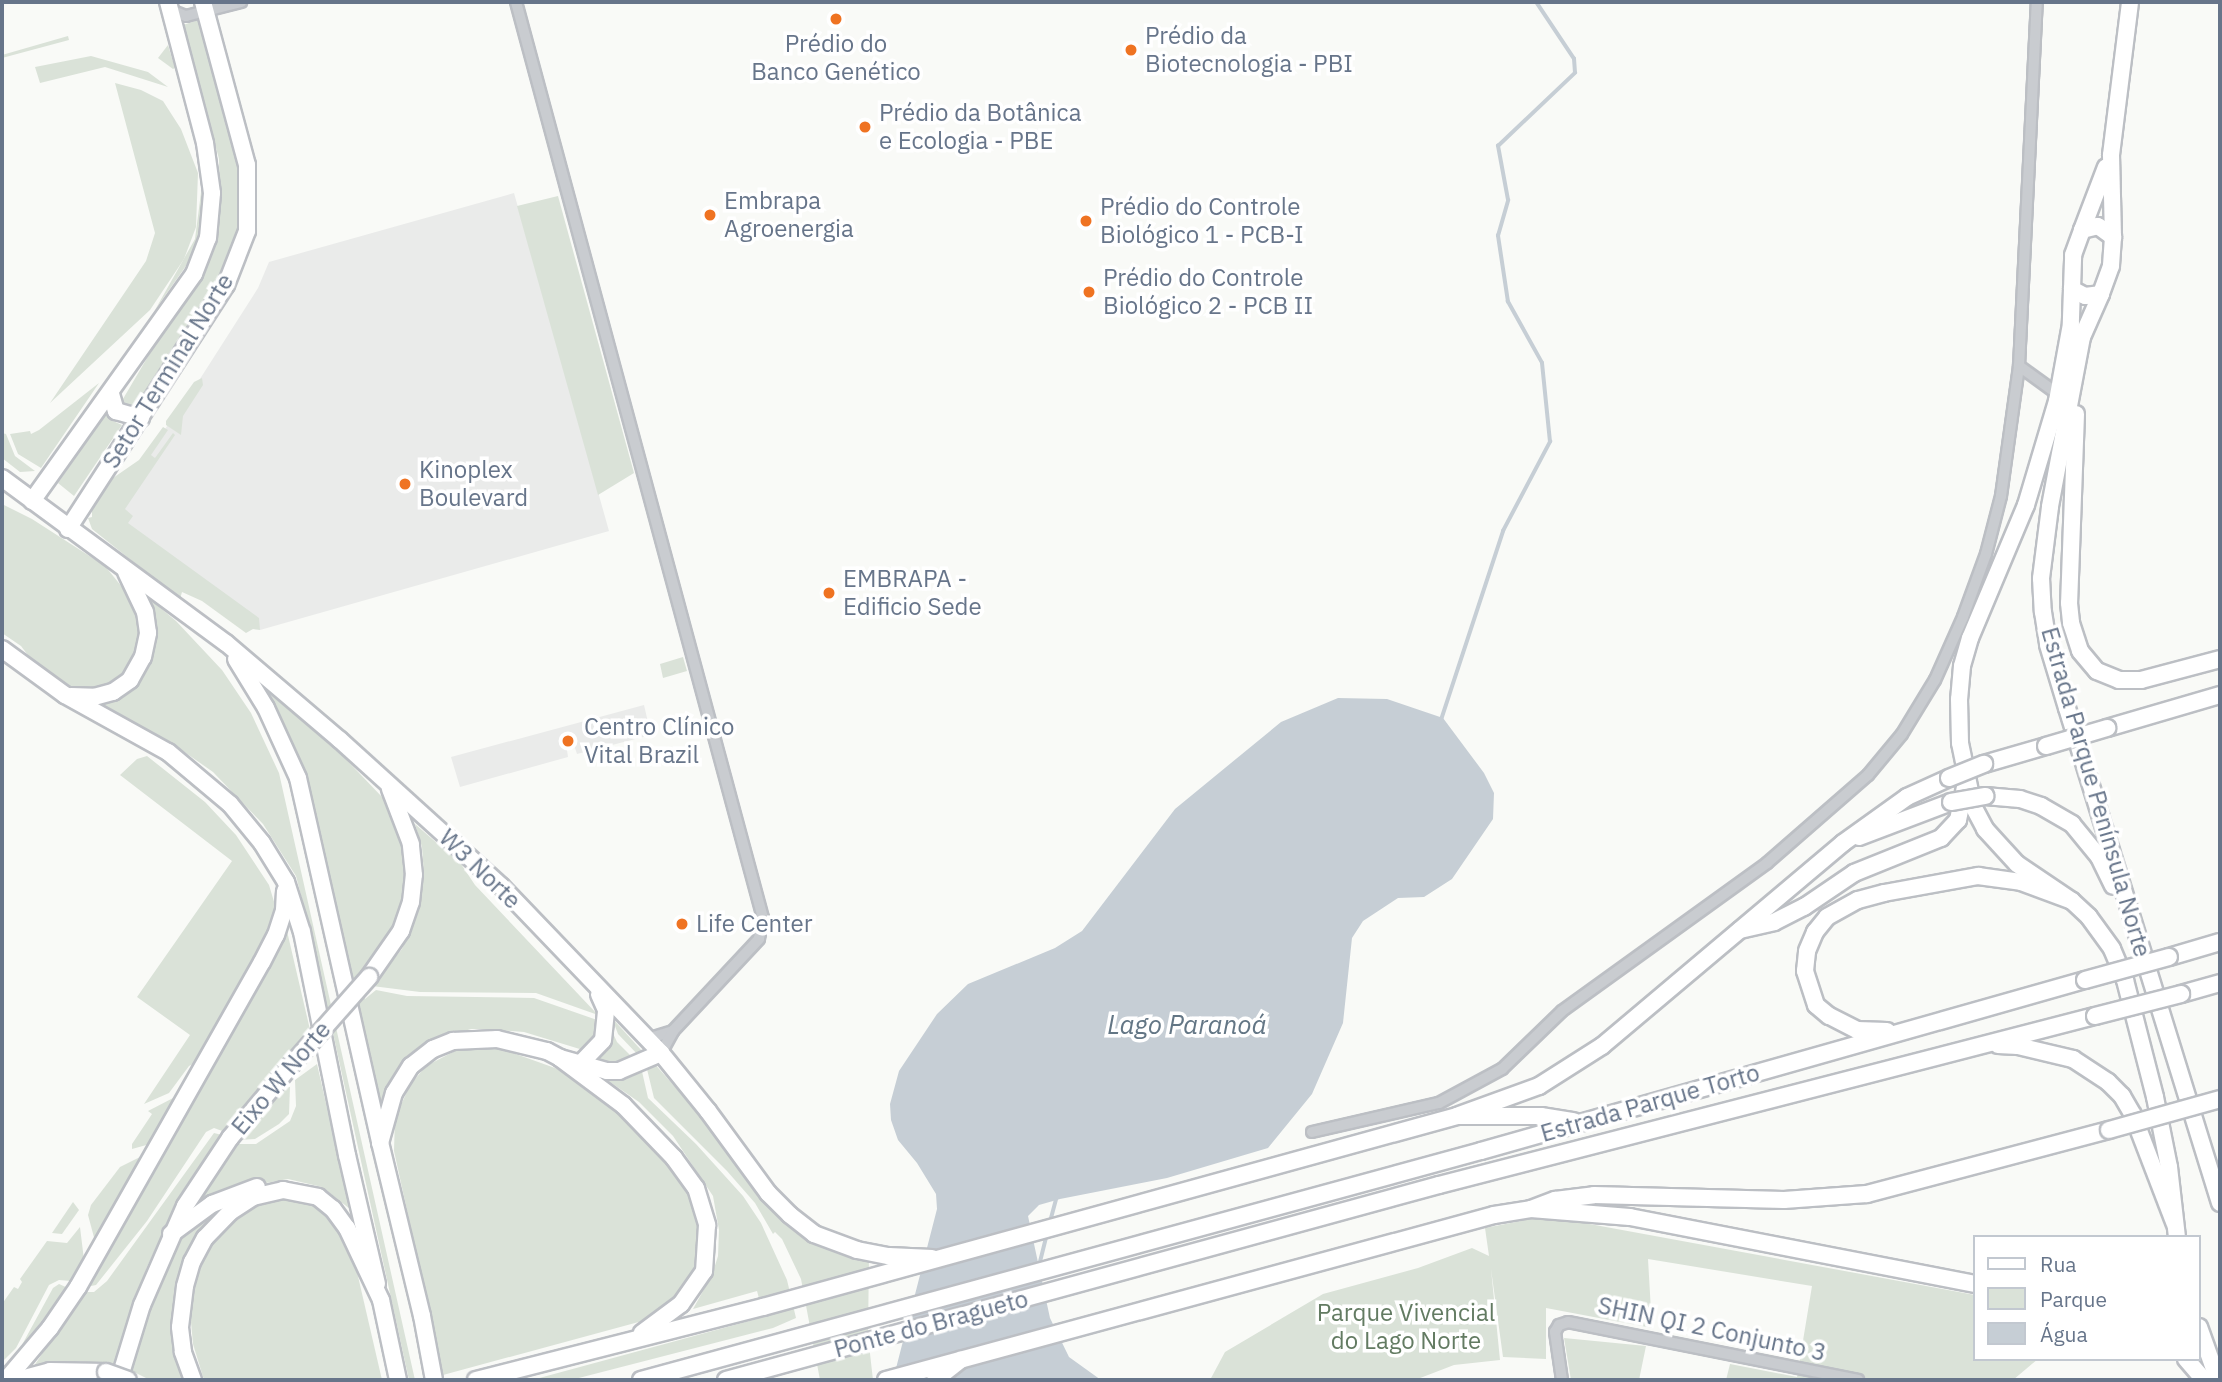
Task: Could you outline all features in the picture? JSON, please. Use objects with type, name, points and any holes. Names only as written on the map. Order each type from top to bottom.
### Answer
[{"type":"main road","points":[[2113,237],[2111,155],[2130,2]]},
{"type":"main road","name":"Setor Terminal Norte","points":[[32,501],[111,394],[194,274],[203,256],[212,216],[205,143],[169,6]]},
{"type":"main road","name":"Setor Terminal Norte","points":[[68,529],[226,285],[247,231],[247,165],[204,7]]},
{"type":"main road","points":[[2082,230],[2111,155]]},
{"type":"main road","points":[[2082,230],[2098,226],[2113,237]]},
{"type":"main road","name":"Estrada Parque Península Norte","points":[[2082,230],[2073,255],[2071,324],[2059,395],[2026,505],[1970,638],[1962,666],[1958,778],[2000,848],[2017,864],[2072,901],[2102,932],[2125,979],[2155,1097],[2169,1167],[2175,1229]]},
{"type":"main road","name":"Estrada Parque Península Norte","points":[[2113,237],[2111,266],[2082,337],[2045,543],[2041,578],[2043,612],[2048,645],[2220,1203]]},
{"type":"main road","points":[[2072,289],[2085,296],[2101,293]]},
{"type":"main road","points":[[2075,378],[2069,603],[2071,623],[2080,651],[2097,671],[2119,680],[2141,680],[2220,659]]},
{"type":"main road","points":[[111,394],[117,411],[141,418]]},
{"type":"main road","name":"W3 Norte","points":[[2,478],[10,490],[32,501],[227,644],[387,781],[501,886],[661,1054],[708,1111],[768,1193],[814,1234],[857,1250],[888,1256],[932,1258]]},
{"type":"main road","points":[[65,695],[94,697],[113,692],[130,680],[143,657],[148,633],[145,612],[124,568]]},
{"type":"main road","points":[[227,644],[266,708],[298,778],[422,1316],[434,1380]]},
{"type":"main road","points":[[2,649],[65,695],[168,752],[230,804],[262,842],[286,882],[302,932],[347,1155],[398,1380]]},
{"type":"main road","points":[[476,1380],[763,1307],[932,1258],[1457,1116],[1539,1086],[1574,1065],[1624,1028],[1843,843],[1907,797],[1958,778],[1984,764],[2220,695]]},
{"type":"main road","points":[[1738,930],[1774,922],[1854,873],[1941,838],[1958,820],[1958,778]]},
{"type":"main road","name":"Eixo W Norte","points":[[112,1376],[171,1234],[210,1166],[293,1063],[369,977],[401,931],[411,902],[414,875],[405,824],[387,781]]},
{"type":"main road","points":[[1843,843],[1951,802],[1985,796],[2020,799],[2041,806],[2072,824],[2099,857],[2138,939]]},
{"type":"main road","points":[[1903,1032],[1857,1030],[1829,1016],[1816,1005],[1805,971],[1807,951],[1815,932],[1827,917],[1843,907],[1871,897],[1979,876],[2021,882],[2072,901]]},
{"type":"main road","points":[[6,1380],[73,1296],[262,962],[276,935],[284,910],[286,882]]},
{"type":"main road","name":"Estrada Parque Torto","points":[[1078,1259],[1580,1122],[2220,942]]},
{"type":"main road","name":"Estrada Parque Torto","points":[[1084,1282],[1479,1175],[2220,982]]},
{"type":"main road","points":[[582,1062],[603,1040],[607,1022],[606,1010],[595,986]]},
{"type":"main road","points":[[380,1143],[394,1093],[411,1066],[433,1049],[453,1041],[487,1038],[519,1043],[607,1071],[619,1070],[661,1054]]},
{"type":"main road","points":[[1982,1044],[2018,1046],[2073,1059],[2108,1082],[2122,1096],[2133,1115],[2175,1229]]},
{"type":"main road","points":[[560,1058],[623,1105],[658,1141],[687,1175],[706,1213],[707,1258],[698,1282],[681,1304],[633,1339]]},
{"type":"main road","points":[[886,1380],[1494,1215],[1531,1209],[1555,1200],[1605,1194],[1784,1200],[1867,1194],[2220,1099]]},
{"type":"main road","points":[[1457,1116],[1541,1116],[1580,1122]]},
{"type":"main road","points":[[171,1234],[198,1212],[228,1196],[262,1186],[310,1194],[333,1209],[347,1228],[381,1300]]},
{"type":"main road","points":[[193,1380],[183,1352],[180,1327],[185,1286],[192,1262],[205,1238],[230,1212],[253,1197],[283,1190]]},
{"type":"main road","points":[[1531,1209],[1630,1217],[1974,1284]]},
{"type":"main road","name":"Ponte do Bragueto","points":[[641,1380],[1078,1259]]},
{"type":"main road","name":"Ponte do Bragueto","points":[[726,1380],[1084,1282]]},
{"type":"main road","points":[[2201,1333],[2218,1380]]},
{"type":"main road","points":[[935,1380],[962,1360]]},
{"type":"main road","points":[[2188,1361],[2204,1380]]},
{"type":"main road","points":[[17,1380],[50,1371],[112,1376],[128,1380]]},
{"type":"street","points":[[169,6],[186,16],[204,7],[241,2]]},
{"type":"street","points":[[516,2],[763,918],[759,939],[673,1031],[661,1054]]},
{"type":"street","points":[[1311,1132],[1439,1103],[1502,1069],[1562,1011],[1658,940],[1733,890],[1810,827],[1868,775],[1902,734],[1935,680],[1963,617],[1995,519],[2015,412],[2037,2]]},
{"type":"street","points":[[2019,366],[2059,395]]},
{"type":"street","points":[[1935,680],[1962,666]]},
{"type":"street","points":[[646,1039],[673,1031]]},
{"type":"street","name":"SHIN QI 2 Conjunto 3","points":[[1562,1380],[1555,1332],[1559,1325],[1576,1322],[1858,1380]]},
{"type":"shaded area","points":[[514,193],[609,531],[260,630],[104,516],[198,382],[258,288],[269,262]]},
{"type":"shaded area","name":"Centro Clínico Vital Brazil","points":[[644,705],[651,735],[577,754],[575,748],[567,750],[568,757],[460,787],[451,757]]},
{"type":"green space","points":[[201,19],[239,164],[240,225],[233,252],[213,293],[131,412],[120,404],[163,331],[202,274],[211,256],[220,218],[219,159],[183,25]]},
{"type":"green space","points":[[68,36],[69,40],[2,58],[2,55]]},
{"type":"green space","points":[[168,45],[175,68],[173,69],[158,58]]},
{"type":"green space","points":[[91,56],[148,72],[168,87],[105,67],[40,83],[35,67]]},
{"type":"green space","points":[[115,83],[141,90],[163,101],[181,129],[198,173],[196,227],[184,259],[150,310],[50,403],[146,261],[155,233]]},
{"type":"green space","points":[[196,152],[202,166],[203,222],[188,263],[155,310],[195,239],[202,185]]},
{"type":"green space","points":[[558,196],[634,473],[598,495],[517,206]]},
{"type":"green space","points":[[202,378],[203,385],[183,416],[181,435],[166,425],[166,421],[194,382]]},
{"type":"green space","points":[[99,383],[41,468],[18,454],[10,434],[30,431],[31,434],[39,430]]},
{"type":"green space","points":[[108,410],[113,421],[122,425],[74,496],[58,483]]},
{"type":"green space","points":[[163,427],[168,430],[151,455],[155,458],[173,433],[175,435],[125,509],[133,516],[128,523],[259,618],[260,630],[253,629],[246,633],[202,601],[182,592],[180,599],[92,529],[88,518],[92,517],[92,509],[113,478],[139,460]]},
{"type":"green space","points":[[2,433],[6,434],[15,456],[35,471],[20,472],[2,458]]},
{"type":"green space","points":[[2,504],[32,519],[105,566],[135,603],[139,611],[142,644],[129,671],[110,685],[99,690],[69,686],[33,662],[21,646],[2,633]]},
{"type":"green space","points":[[145,595],[176,621],[222,670],[251,713],[279,773],[415,1380],[409,1380],[313,942],[296,876],[263,824],[213,772],[173,744],[92,704],[141,677],[147,667],[155,635]]},
{"type":"green space","points":[[683,657],[687,671],[663,678],[660,664]]},
{"type":"green space","points":[[265,690],[338,751],[383,798],[404,843],[407,877],[402,913],[381,952],[358,977],[365,999],[376,990],[407,996],[534,998],[600,1021],[599,1040],[583,1050],[524,1032],[471,1029],[435,1040],[413,1056],[394,1077],[382,1100],[381,1125],[301,768],[289,735]]},
{"type":"green space","points":[[147,756],[205,802],[236,835],[269,885],[275,905],[274,920],[263,947],[199,1061],[189,1066],[169,1093],[144,1104],[190,1035],[137,997],[232,861],[120,775],[137,759]]},
{"type":"green space","points":[[415,824],[461,864],[475,885],[598,1015],[536,993],[420,992],[372,986],[402,949],[419,910],[424,875],[422,847]]},
{"type":"green space","points":[[287,931],[311,1034],[225,1132],[214,1128],[206,1132],[147,1221],[96,1285],[86,1287]]},
{"type":"green space","points":[[612,1018],[643,1052],[639,1056],[618,1034]]},
{"type":"green space","points":[[611,1029],[617,1042],[634,1059],[613,1063],[595,1060],[607,1045]]},
{"type":"green space","points":[[493,1046],[555,1068],[584,1083],[626,1114],[692,1189],[702,1220],[697,1265],[688,1285],[664,1311],[646,1320],[443,1375],[394,1151],[395,1118],[410,1085],[426,1066],[455,1051]]},
{"type":"green space","points":[[653,1062],[713,1130],[761,1196],[869,1257],[868,1336],[873,1380],[820,1380],[801,1279],[782,1239],[775,1232],[773,1234],[755,1203],[727,1171],[654,1098],[646,1065]]},
{"type":"green space","points":[[317,1064],[350,1209],[322,1187],[288,1179],[255,1185],[194,1208],[236,1144],[256,1144],[290,1121],[296,1106],[295,1080]]},
{"type":"green space","points":[[641,1067],[648,1098],[696,1144],[743,1196],[761,1223],[787,1280],[796,1318],[773,1328],[571,1380],[532,1380],[764,1317],[757,1291],[693,1309],[712,1275],[718,1256],[719,1230],[713,1196],[673,1136],[639,1102],[597,1073]]},
{"type":"green space","points":[[284,1087],[290,1087],[289,1114],[279,1124],[255,1139],[239,1140]]},
{"type":"green space","points":[[177,1096],[150,1144],[132,1149],[132,1144],[152,1114],[148,1111]]},
{"type":"green space","points":[[214,1133],[222,1135],[179,1198],[147,1267],[114,1366],[80,1361],[32,1369],[83,1292],[94,1292],[107,1281]]},
{"type":"green space","points":[[142,1156],[95,1241],[88,1215],[91,1205],[120,1167]]},
{"type":"green space","points":[[284,1196],[318,1204],[342,1226],[354,1259],[382,1380],[204,1380],[193,1344],[191,1322],[191,1300],[202,1263],[216,1238],[240,1214],[257,1202]]},
{"type":"green space","points":[[73,1202],[79,1210],[62,1234],[52,1233]]},
{"type":"green space","points":[[226,1203],[189,1250],[179,1276],[173,1308],[175,1340],[186,1380],[150,1380],[132,1371],[155,1292],[180,1238],[206,1214]]},
{"type":"green space","name":"Parque Vivencial do Lago Norte","points":[[1546,1216],[1974,1295],[1974,1361],[2036,1361],[2013,1380],[1726,1380],[1730,1364],[1797,1377],[1812,1286],[1648,1259],[1652,1328],[1546,1308],[1546,1359],[1503,1357],[1491,1269],[1500,1360],[1454,1365],[1415,1380],[1210,1380],[1225,1352],[1323,1294],[1418,1268],[1472,1248],[1489,1256],[1485,1228]]},
{"type":"green space","points":[[80,1227],[84,1260],[71,1281],[59,1280],[49,1285],[16,1348],[2,1362],[2,1304],[14,1287],[18,1289],[22,1282],[20,1279],[47,1241],[67,1243]]},
{"type":"green space","points":[[59,1284],[68,1288],[55,1312],[2,1378],[2,1368],[17,1354],[53,1288]]},
{"type":"green space","points":[[1564,1338],[1646,1346],[1639,1380],[1571,1380]]},
{"type":"water","name":"Lago Paranoá","points":[[1338,698],[1387,699],[1443,718],[1484,773],[1494,793],[1493,819],[1452,879],[1424,897],[1398,898],[1363,921],[1352,938],[1343,1023],[1312,1094],[1268,1148],[1167,1178],[1060,1199],[1039,1205],[1028,1216],[1050,1318],[1069,1357],[1101,1380],[893,1380],[937,1209],[936,1194],[917,1163],[898,1140],[891,1120],[890,1104],[899,1071],[937,1014],[968,984],[1055,948],[1082,931],[1175,809],[1281,722]]},
{"type":"waterway","points":[[1441,720],[1503,531],[1550,442],[1542,363],[1508,302],[1498,236],[1508,200],[1498,146],[1575,73],[1574,59],[1536,2]]},
{"type":"waterway","points":[[1050,1222],[1057,1196]]},
{"type":"waterway","points":[[1039,1266],[1047,1233]]},
{"type":"place","name":"Prédio do Banco Genético","points":[[836,19]]},
{"type":"place","name":"Prédio da Biotecnologia - PBI","points":[[1131,50]]},
{"type":"place","name":"Prédio da Botânica e Ecologia - PBE","points":[[865,127]]},
{"type":"place","name":"Embrapa Agroenergia","points":[[710,215]]},
{"type":"place","name":"Prédio do Controle Biológico 1 - PCB-I","points":[[1086,221]]},
{"type":"place","name":"Prédio do Controle Biológico 2 - PCB II","points":[[1089,292]]},
{"type":"place","name":"Kinoplex Boulevard","points":[[405,484]]},
{"type":"place","name":"EMBRAPA - Edificio Sede","points":[[829,593]]},
{"type":"place","name":"Centro Clínico Vital Brazil","points":[[568,741]]},
{"type":"place","name":"Life Center","points":[[682,924]]}]
